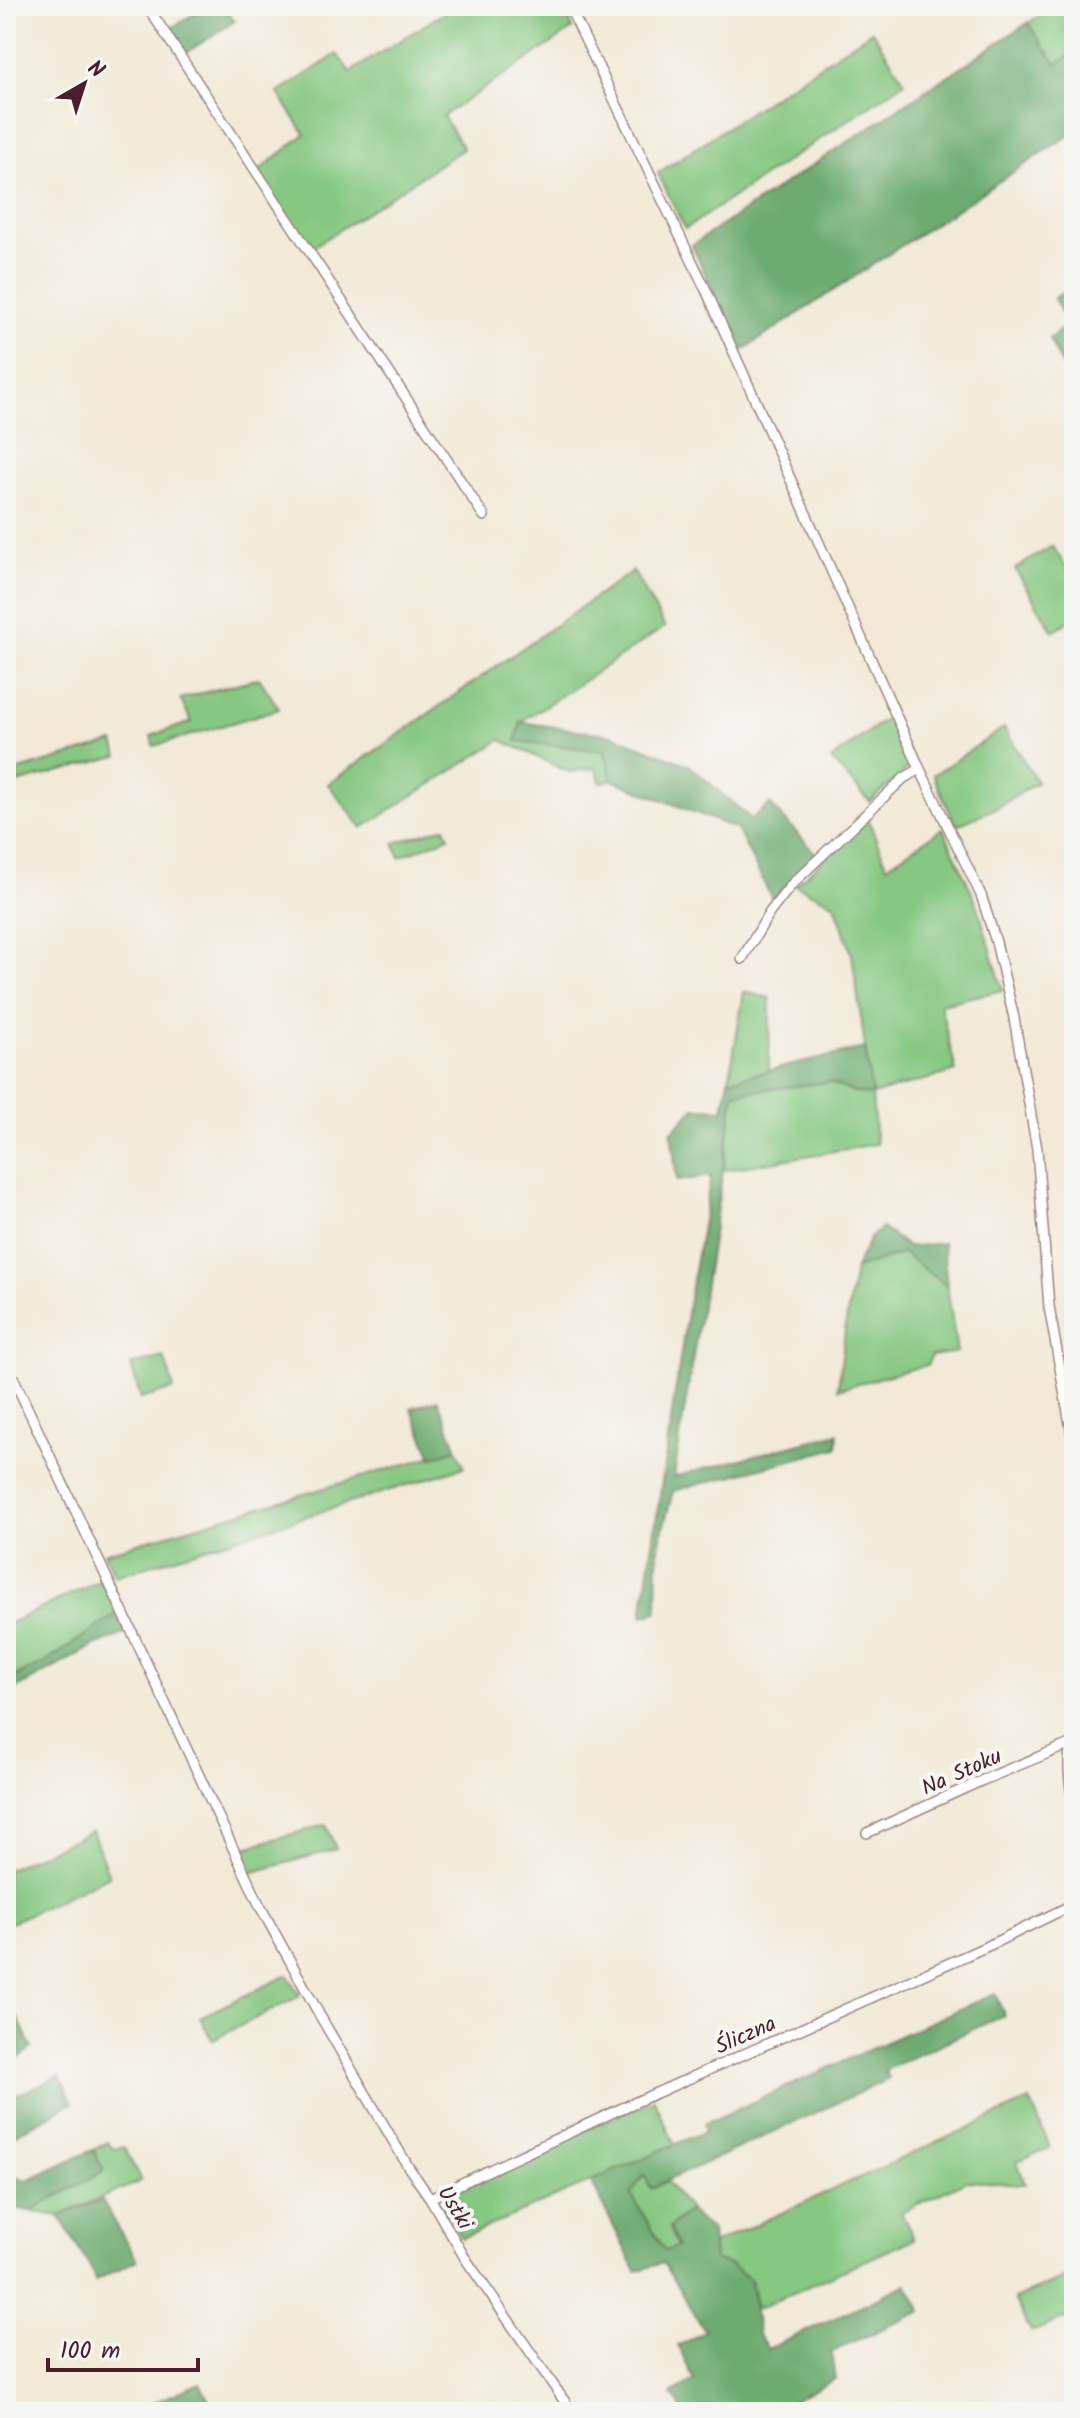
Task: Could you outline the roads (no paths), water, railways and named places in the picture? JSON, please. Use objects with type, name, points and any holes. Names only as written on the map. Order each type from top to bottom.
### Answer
[{"type":"street","points":[[147,6],[484,516]]},
{"type":"street","points":[[569,6],[706,290],[920,769],[981,895],[1014,1018],[1037,1149],[1049,1307],[1074,1446]]},
{"type":"street","points":[[742,959],[770,912],[792,884],[904,778],[920,769]]},
{"type":"street","name":"Ustki","points":[[6,1362],[234,1852],[319,2014],[472,2269],[572,2412]]},
{"type":"street","points":[[1072,1740],[1070,1789],[1074,1807]]},
{"type":"street","name":"Na Stoku","points":[[867,1833],[1072,1740]]},
{"type":"street","name":"Śliczna","points":[[430,2198],[1074,1904]]}]
